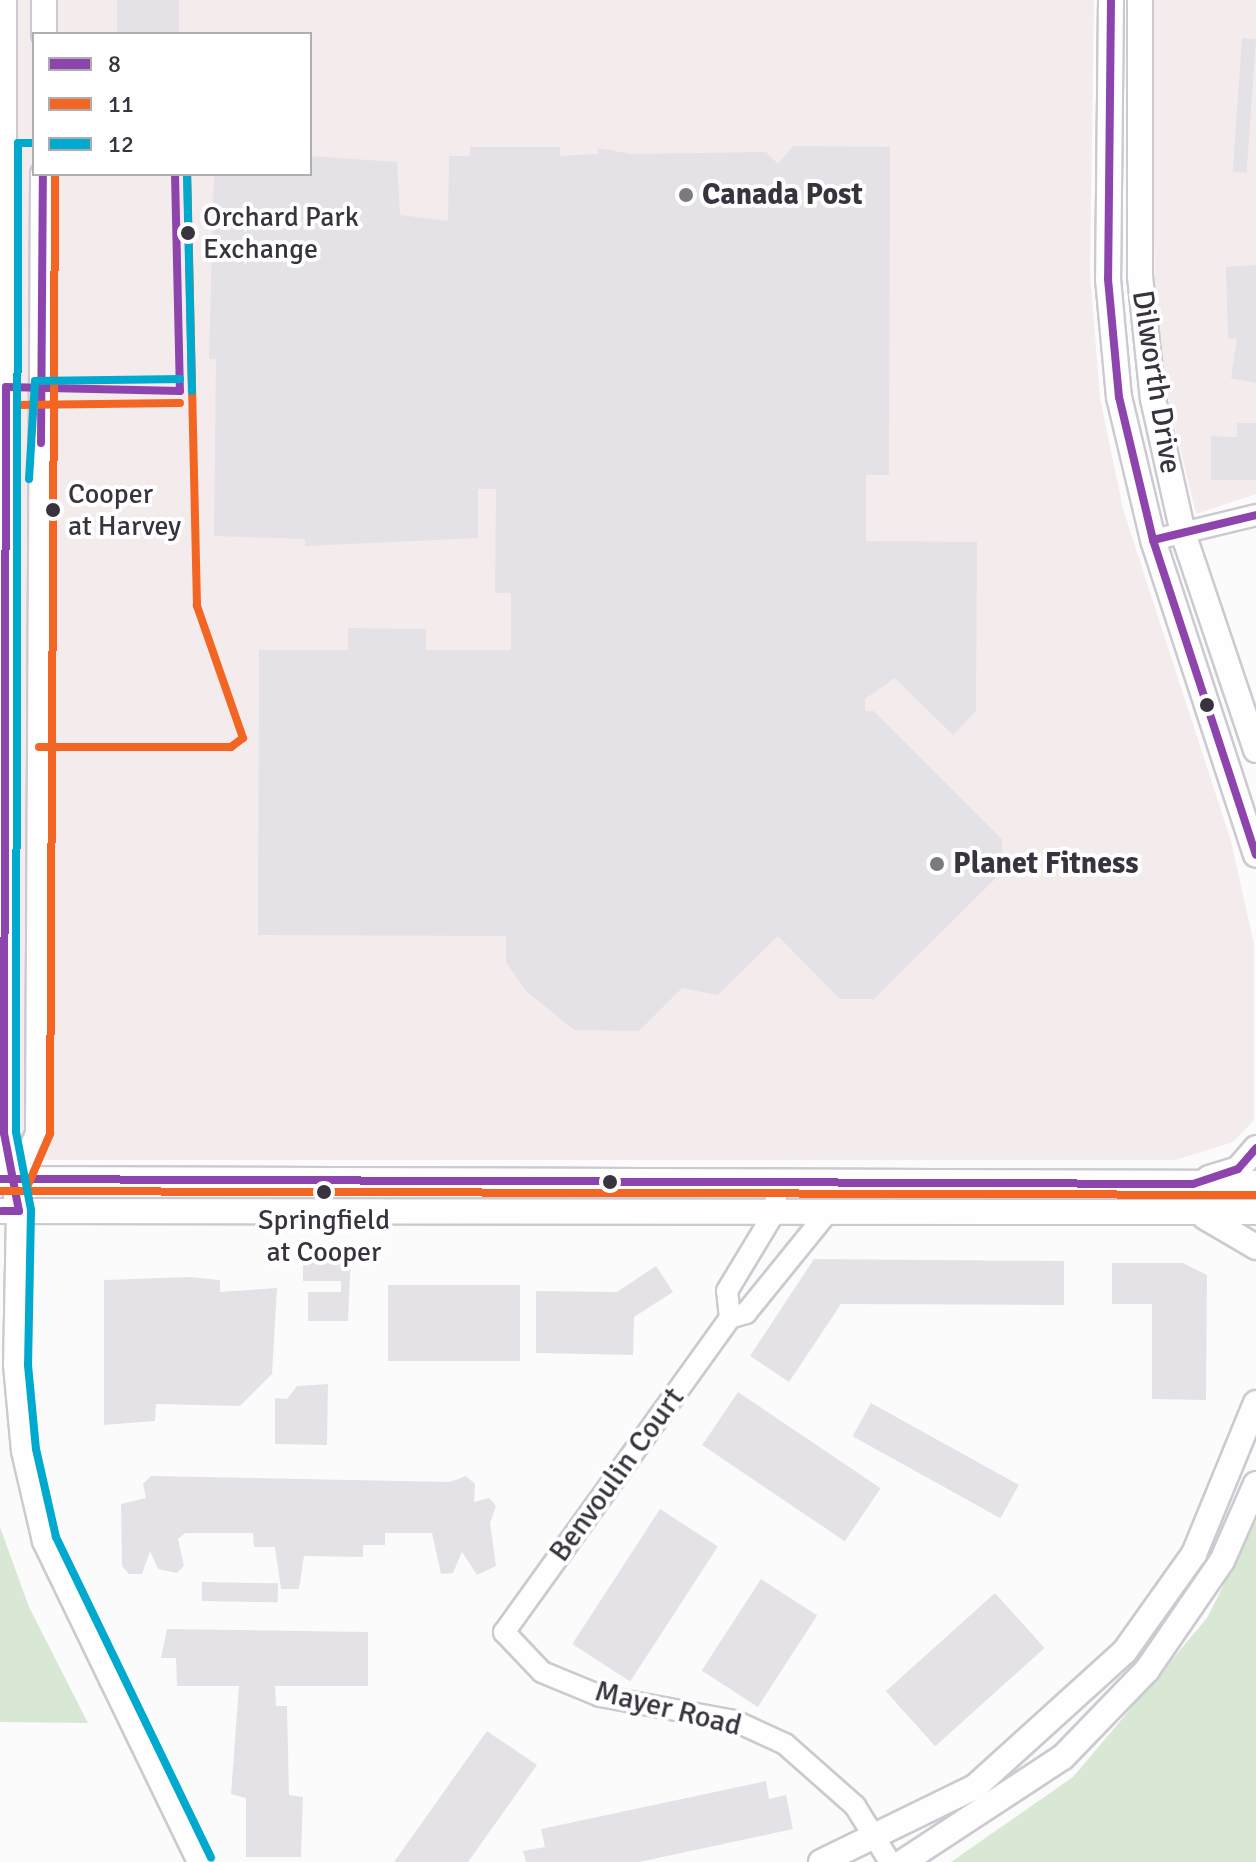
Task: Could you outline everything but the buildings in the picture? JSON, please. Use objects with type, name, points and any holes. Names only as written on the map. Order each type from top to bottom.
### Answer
[{"type":"main road","points":[[4,0],[4,1133],[16,1365],[24,1451],[45,1541],[200,1862]]},
{"type":"main road","points":[[44,0],[44,32]]},
{"type":"main road","name":"Dilworth Drive","points":[[1111,0],[1108,279],[1119,397],[1153,540],[1256,855]]},
{"type":"main road","name":"Dilworth Drive","points":[[1140,0],[1140,276],[1153,399],[1183,533],[1256,750]]},
{"type":"main road","points":[[8,1180],[38,1134],[43,176]]},
{"type":"main road","points":[[1193,1184],[1238,1169],[1256,1148]]},
{"type":"main road","points":[[8,1180],[1256,1183]]},
{"type":"main road","points":[[10,1211],[1256,1212]]},
{"type":"main road","points":[[1191,1213],[1227,1224],[1256,1247]]},
{"type":"main road","points":[[821,1862],[880,1837],[975,1787],[1125,1651],[1194,1554],[1256,1403]]},
{"type":"main road","points":[[903,1862],[1063,1757],[1147,1670],[1222,1561],[1256,1484]]},
{"type":"street","points":[[1153,540],[1256,515]]},
{"type":"street","points":[[730,1318],[727,1291],[774,1213],[778,1180]]},
{"type":"street","name":"Benvoulin Court","points":[[504,1632],[730,1318],[746,1313],[827,1213]]},
{"type":"street","name":"Mayer Road","points":[[504,1632],[542,1672],[600,1696],[735,1721],[785,1744],[821,1770],[880,1837],[890,1862]]},
{"type":"shaded area","points":[[0,0],[1094,0],[1090,272],[1100,398],[1123,509],[1231,841],[1254,944],[1254,1120],[1233,1142],[1176,1160],[0,1160]]},
{"type":"shaded area","points":[[1150,0],[1256,0],[1256,494],[1196,514],[1156,349]]},
{"type":"green space","points":[[1256,1521],[1256,1862],[951,1862],[1073,1777],[1207,1618]]},
{"type":"green space","points":[[0,1527],[29,1607],[88,1723],[0,1722]]},
{"type":"transit line","name":"8","points":[[1111,0],[1108,279],[1119,397],[1153,540],[1256,855]]},
{"type":"transit line","name":"12","points":[[32,143],[18,143],[16,1132],[31,1210],[28,1365],[36,1449],[56,1537],[211,1857]]},
{"type":"transit line","name":"8","points":[[41,443],[43,176]]},
{"type":"transit line","name":"11","points":[[28,1185],[50,1134],[55,176]]},
{"type":"transit line","name":"8","points":[[175,176],[180,391]]},
{"type":"transit line","name":"11","points":[[39,747],[231,747],[243,738],[197,606],[187,176]]},
{"type":"transit line","name":"12","points":[[187,176],[192,391]]},
{"type":"transit line","name":"12","points":[[29,479],[35,381],[180,379]]},
{"type":"transit line","name":"8","points":[[2,1211],[19,1211],[4,1133],[6,387],[180,391]]},
{"type":"transit line","name":"11","points":[[17,405],[180,403]]},
{"type":"transit line","name":"8","points":[[1153,540],[1256,515]]},
{"type":"transit line","name":"8","points":[[0,1179],[1193,1184],[1238,1169],[1256,1148]]},
{"type":"transit line","name":"11","points":[[0,1191],[1256,1195]]},
{"type":"place","name":"Canada Post","points":[[686,195]]},
{"type":"place","name":"Orchard Park Exchange","points":[[188,233]]},
{"type":"place","name":"Cooper at Harvey","points":[[53,510]]},
{"type":"place","name":"Planet Fitness","points":[[937,864]]},
{"type":"place","name":"Springfield at Cooper","points":[[324,1192]]}]
